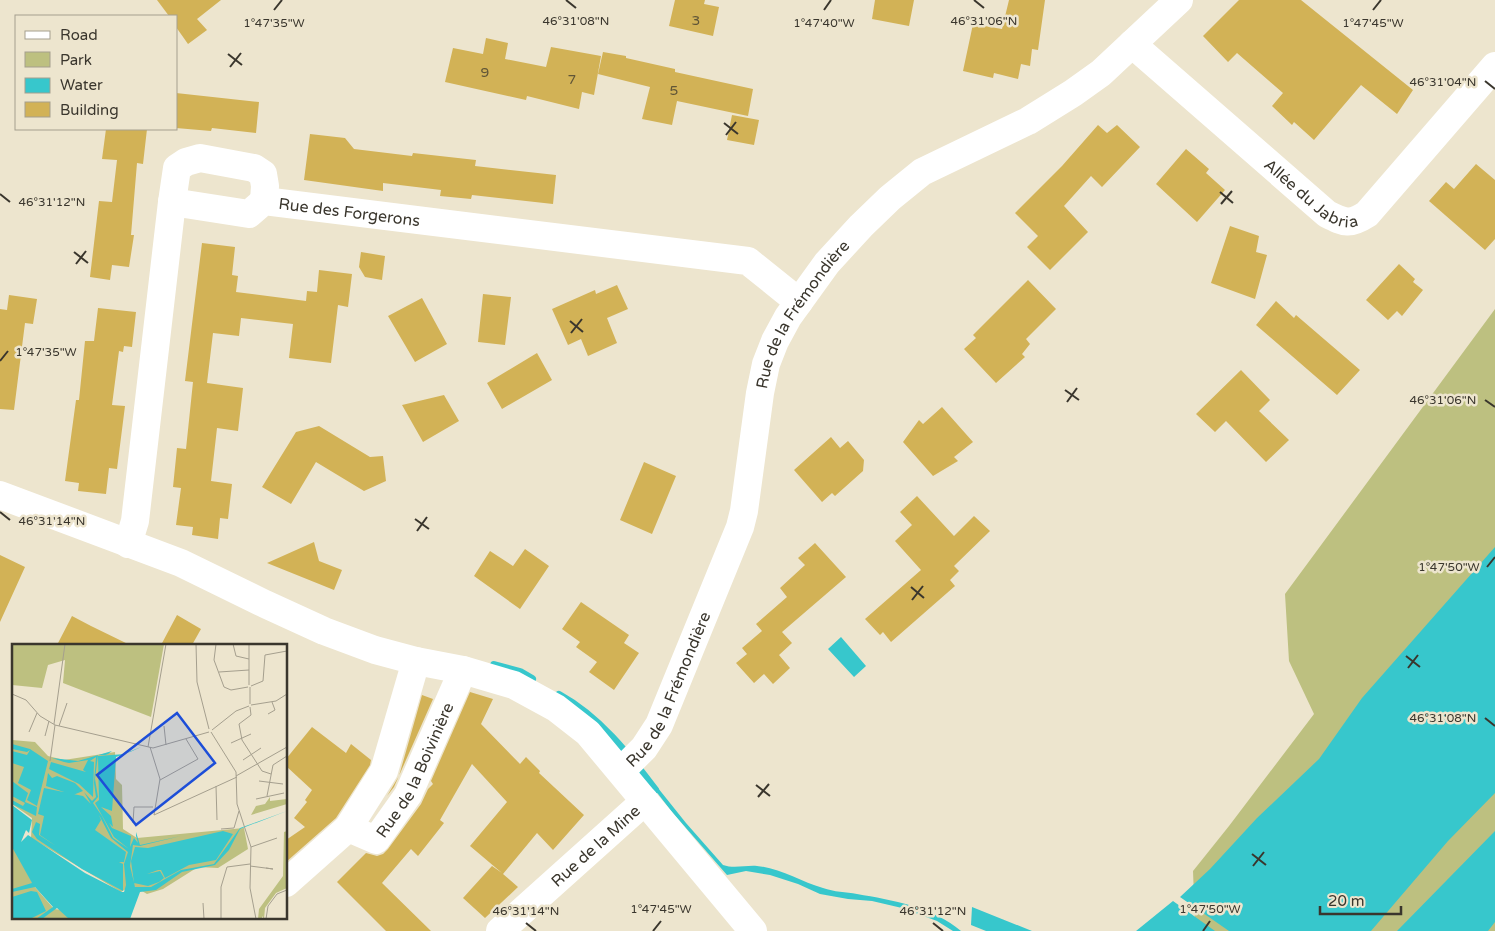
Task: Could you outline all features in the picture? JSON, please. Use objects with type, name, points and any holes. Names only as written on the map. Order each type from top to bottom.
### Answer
[{"type":"street","name":"Rue de la Frémondière","points":[[631,762],[659,725],[740,527],[744,511],[760,392],[766,364],[775,341],[788,317],[827,263],[861,226],[890,198],[922,172],[1028,120],[1102,73],[1179,0]]},
{"type":"street","name":"Allée du Jabria","points":[[1132,44],[1327,214],[1343,222],[1355,222],[1367,214],[1495,66]]},
{"type":"street","points":[[128,544],[135,522],[176,168],[186,162],[200,158],[254,168],[263,174],[265,186],[264,201]]},
{"type":"street","name":"Rue des Forgerons","points":[[172,202],[249,214],[264,201],[748,261],[799,302]]},
{"type":"street","points":[[0,495],[181,563],[324,631],[375,650],[416,661],[463,670],[514,685],[556,708],[588,733],[631,762],[645,800],[753,931]]},
{"type":"street","name":"Rue de la Boivinière","points":[[288,881],[348,828],[384,770],[416,661]]},
{"type":"street","name":"Rue de la Boivinière","points":[[348,828],[376,840],[408,795],[463,670]]},
{"type":"street","name":"Rue de la Mine","points":[[500,931],[645,800]]},
{"type":"green space","points":[[1495,309],[1495,931],[1190,931],[1195,924],[1193,871],[1314,714],[1289,661],[1285,594]]},
{"type":"water","points":[[1495,547],[1495,793],[1448,841],[1371,931],[1229,931],[1180,897],[1210,869],[1257,818],[1319,759],[1362,698]]},
{"type":"water","points":[[841,637],[866,666],[854,677],[828,649]]},
{"type":"water","points":[[658,788],[723,865],[731,867],[766,867],[827,889],[912,906],[938,916],[961,931],[953,931],[937,921],[902,908],[872,901],[820,894],[798,884],[770,875],[746,871],[727,875],[672,812],[655,790]]},
{"type":"water","points":[[1495,831],[1495,922],[1488,931],[1397,931]]},
{"type":"water","points":[[1173,901],[1215,931],[1136,931]]},
{"type":"water","points":[[972,907],[1032,931],[986,931],[971,925]]},
{"type":"building","points":[[157,0],[221,0],[197,19],[207,30],[188,44],[178,30],[178,15],[168,15]]},
{"type":"building","points":[[675,0],[705,0],[704,4],[719,7],[713,36],[669,26]]},
{"type":"building","points":[[875,0],[914,0],[909,26],[872,19]]},
{"type":"building","points":[[1009,0],[1045,0],[1038,50],[1032,49],[1030,66],[1021,64],[1018,79],[994,73],[993,78],[963,71],[973,24],[1002,29]]},
{"type":"building","points":[[1239,0],[1301,0],[1413,90],[1397,114],[1361,85],[1314,140],[1294,122],[1292,125],[1272,106],[1283,93],[1237,53],[1228,62],[1203,36]]},
{"type":"building","points":[[486,38],[508,43],[505,59],[546,67],[551,47],[601,56],[594,95],[582,92],[579,109],[527,96],[526,100],[445,82],[453,48],[483,54]]},
{"type":"building","points":[[603,52],[675,69],[675,72],[753,89],[748,116],[677,101],[672,125],[642,119],[650,87],[598,74]]},
{"type":"building","points":[[178,93],[259,102],[256,133],[212,128],[211,131],[178,128]]},
{"type":"building","points":[[732,115],[759,120],[754,145],[727,140]]},
{"type":"building","points":[[1098,125],[1107,133],[1117,125],[1140,147],[1102,187],[1091,176],[1064,206],[1088,232],[1050,270],[1027,247],[1038,236],[1015,213],[1062,166]]},
{"type":"building","points":[[106,130],[147,130],[143,164],[137,163],[131,235],[134,235],[129,267],[112,265],[110,280],[90,277],[99,201],[112,202],[117,160],[102,159]]},
{"type":"building","points":[[310,134],[345,138],[354,149],[412,156],[413,153],[476,160],[475,166],[556,175],[553,204],[472,195],[471,199],[440,196],[441,190],[383,183],[383,191],[304,180]]},
{"type":"building","points":[[1186,149],[1209,169],[1206,173],[1225,190],[1197,222],[1156,184]]},
{"type":"building","points":[[1476,164],[1495,180],[1495,239],[1485,250],[1429,201],[1446,182],[1454,189]]},
{"type":"building","points":[[1230,226],[1259,236],[1256,252],[1267,255],[1255,299],[1211,283]]},
{"type":"building","points":[[202,243],[235,247],[232,275],[238,276],[236,292],[306,301],[307,291],[317,292],[319,270],[352,274],[348,307],[338,305],[331,363],[289,358],[293,324],[241,318],[239,336],[213,333],[207,383],[243,388],[238,431],[217,428],[211,481],[232,484],[228,519],[220,518],[218,539],[192,535],[193,527],[176,525],[181,488],[173,487],[177,448],[186,449],[193,382],[185,381]]},
{"type":"building","points":[[361,252],[385,256],[382,280],[365,277],[359,267]]},
{"type":"building","points":[[1399,264],[1415,279],[1413,282],[1423,290],[1402,316],[1397,311],[1388,320],[1366,300]]},
{"type":"building","points":[[1028,280],[1056,309],[1026,339],[1030,344],[1022,354],[1025,357],[996,383],[964,349],[976,338],[973,335]]},
{"type":"building","points":[[617,285],[628,309],[607,318],[617,343],[588,356],[581,339],[568,345],[552,309],[595,290],[596,294]]},
{"type":"building","points":[[483,294],[511,297],[505,345],[478,342]]},
{"type":"building","points":[[9,295],[37,299],[33,324],[25,323],[14,410],[0,409],[0,309],[7,310]]},
{"type":"building","points":[[422,298],[447,344],[415,362],[388,316]]},
{"type":"building","points":[[1276,301],[1294,318],[1296,315],[1360,370],[1337,395],[1256,325]]},
{"type":"building","points":[[98,308],[136,312],[132,347],[124,346],[123,352],[119,351],[112,405],[125,406],[117,469],[109,468],[106,494],[78,491],[79,483],[65,481],[76,400],[79,400],[85,341],[94,341]]},
{"type":"building","points":[[537,353],[552,380],[502,409],[487,383]]},
{"type":"building","points":[[1241,370],[1270,400],[1259,411],[1289,440],[1266,462],[1226,421],[1215,432],[1196,414]]},
{"type":"building","points":[[444,395],[459,421],[423,442],[402,405]]},
{"type":"building","points":[[942,407],[973,442],[954,457],[958,461],[933,476],[903,442],[919,420],[923,424]]},
{"type":"building","points":[[319,426],[370,457],[383,456],[386,481],[364,491],[316,462],[291,504],[262,487],[296,432]]},
{"type":"building","points":[[831,437],[840,448],[848,441],[864,460],[863,471],[835,496],[832,493],[822,502],[794,470]]},
{"type":"building","points":[[644,462],[676,476],[652,534],[620,520]]},
{"type":"building","points":[[917,496],[954,536],[974,516],[990,531],[954,566],[959,571],[950,580],[955,586],[891,642],[883,632],[880,635],[865,619],[921,570],[895,541],[912,525],[900,512]]},
{"type":"building","points":[[314,542],[319,561],[342,570],[334,590],[267,563]]},
{"type":"building","points":[[815,543],[846,577],[782,632],[792,643],[779,655],[790,668],[773,684],[764,674],[754,683],[736,663],[747,654],[742,648],[762,631],[756,624],[787,597],[780,588],[805,565],[798,558]]},
{"type":"building","points":[[525,549],[549,566],[520,609],[474,576],[490,551],[513,566]]},
{"type":"building","points":[[0,555],[25,567],[0,622]]},
{"type":"building","points":[[581,602],[629,635],[624,643],[639,653],[614,690],[589,672],[597,662],[576,647],[580,642],[562,629]]},
{"type":"building","points":[[177,615],[201,629],[193,644],[162,644]]},
{"type":"building","points":[[72,616],[128,644],[58,644]]},
{"type":"building","points":[[470,692],[493,699],[481,724],[520,764],[526,757],[540,771],[539,773],[584,815],[553,850],[537,833],[503,874],[518,887],[485,918],[463,898],[492,866],[502,873],[470,846],[507,802],[472,764],[440,820],[444,823],[418,856],[411,849],[382,883],[431,931],[386,931],[337,882],[366,853],[377,856],[383,854],[421,804],[428,789],[433,784],[431,781]]},
{"type":"building","points":[[422,695],[433,699],[399,775]]},
{"type":"building","points":[[312,727],[346,753],[351,744],[371,760],[370,765],[336,818],[288,860],[288,839],[305,827],[294,818],[307,802],[305,800],[312,790],[288,768],[288,757]]},
{"type":"waterway","points":[[494,665],[520,672],[532,679]]},
{"type":"waterway","points":[[559,695],[574,704],[600,725],[655,790]]}]
